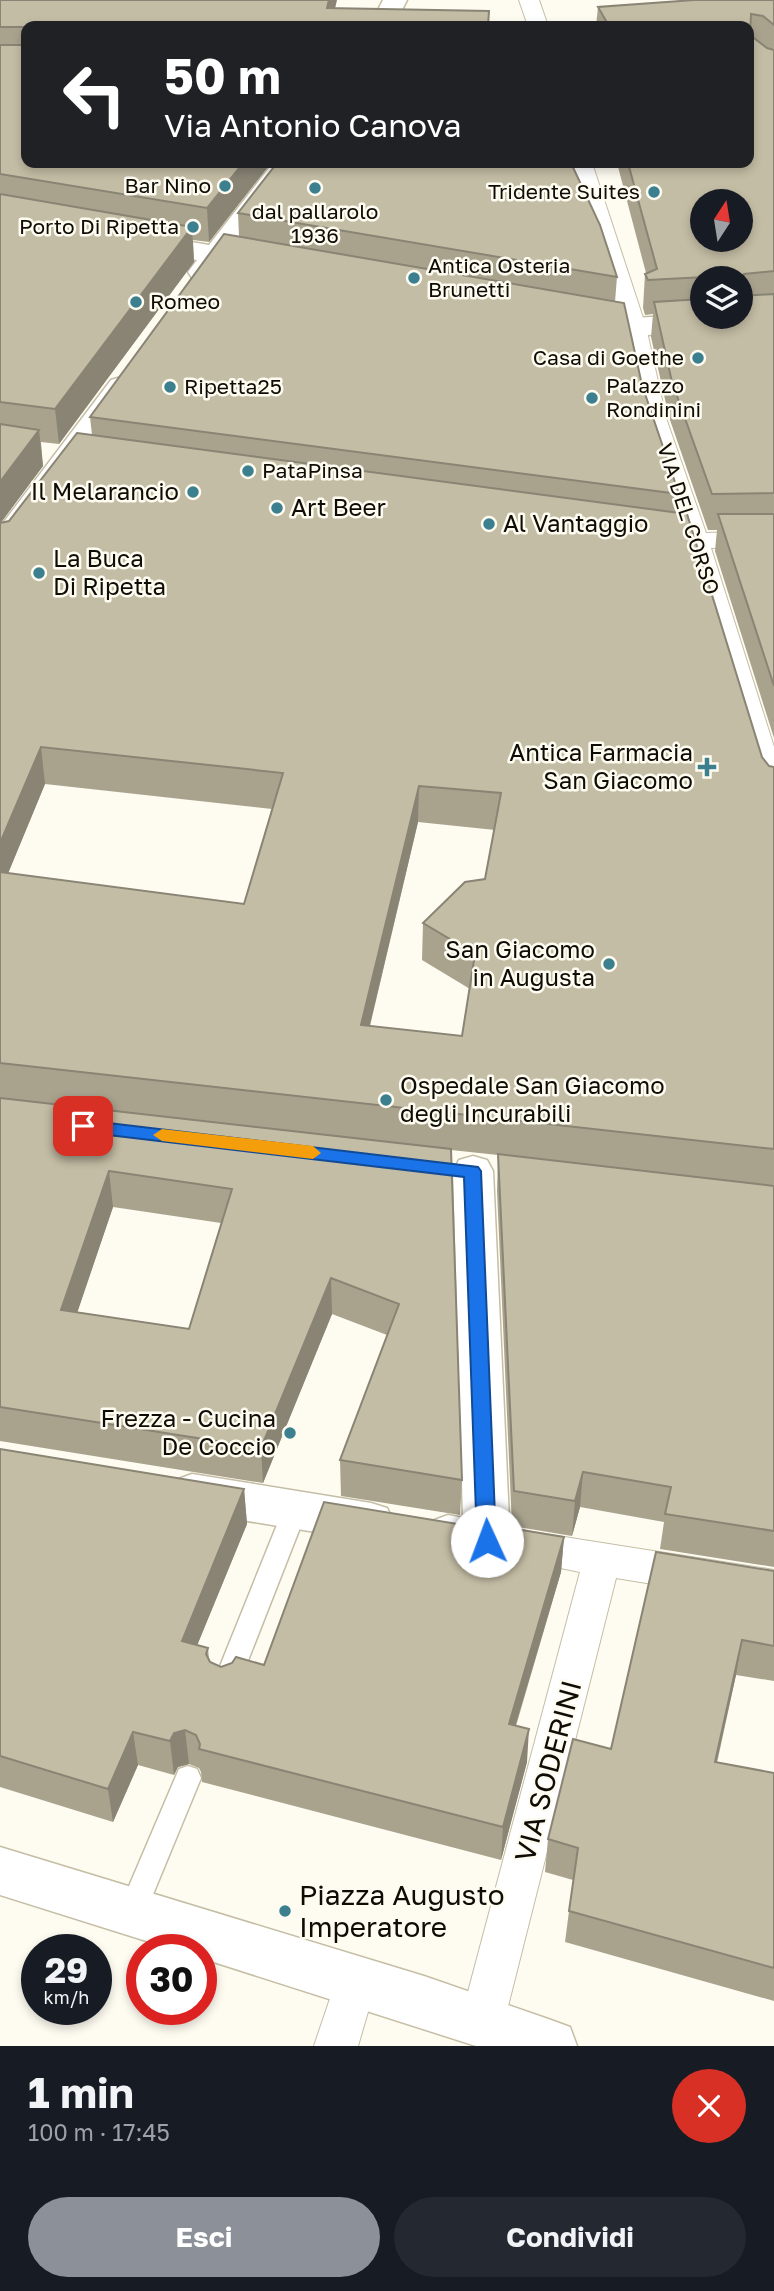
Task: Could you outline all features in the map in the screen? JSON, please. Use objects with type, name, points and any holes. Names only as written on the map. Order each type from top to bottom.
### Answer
[{"type":"street","points":[[384,21],[395,0]]},
{"type":"street","points":[[529,0],[536,21]]},
{"type":"street","points":[[189,290],[283,168]]},
{"type":"street","name":"VIA DEL CORSO","points":[[583,168],[634,327],[654,418],[696,541],[774,793]]},
{"type":"street","points":[[124,239],[283,267]]},
{"type":"street","points":[[557,314],[634,327],[774,317]]},
{"type":"street","points":[[0,550],[133,369]]},
{"type":"street","points":[[626,533],[696,541],[774,539]]},
{"type":"street","points":[[431,1166],[493,1173],[487,1541]]},
{"type":"street","points":[[147,1486],[774,1587]]},
{"type":"street","name":"VIA SODERINI","points":[[482,2022],[603,1560]]},
{"type":"street","points":[[0,1871],[356,1981],[551,2046]]},
{"type":"street","points":[[336,2046],[356,1981]]},
{"type":"lane","points":[[225,1687],[295,1510]]},
{"type":"lane","points":[[132,1912],[188,1778]]},
{"type":"building","points":[[0,0],[329,0],[327,8],[489,11],[488,21],[21,21],[21,27],[0,27]]},
{"type":"building","points":[[694,0],[774,0],[774,25],[763,16],[751,14],[751,21],[606,21],[598,7]]},
{"type":"building","points":[[754,38],[774,50],[774,271],[753,273],[753,266],[690,266],[690,278],[648,280],[645,274],[657,269],[629,168],[754,168]]},
{"type":"building","points":[[0,45],[21,45],[21,168],[239,168],[207,208],[0,174]]},
{"type":"building","points":[[273,168],[573,168],[600,225],[617,277],[238,213]]},
{"type":"building","points":[[0,194],[192,227],[55,409],[0,402]]},
{"type":"building","points":[[224,234],[624,303],[642,385],[679,494],[90,417]]},
{"type":"building","points":[[774,294],[774,493],[712,494],[672,382],[654,302],[690,300],[690,329],[753,329],[753,295]]},
{"type":"building","points":[[0,424],[39,430],[0,482]]},
{"type":"building","points":[[77,433],[687,514],[762,757],[769,766],[774,767],[774,1149],[0,1063],[0,872],[244,904],[283,773],[41,747],[0,843],[0,523],[9,521]],"holes":[[[419,786],[501,793],[485,879],[465,882],[423,923],[475,954],[462,1036],[361,1025]]]},
{"type":"building","points":[[718,514],[774,514],[774,686]]},
{"type":"building","points":[[0,1098],[451,1149],[462,1480],[340,1460],[399,1304],[331,1278],[261,1448],[0,1407]],"holes":[[[109,1171],[232,1189],[189,1329],[61,1310]]]},
{"type":"building","points":[[498,1154],[774,1186],[774,1531],[665,1514],[671,1487],[583,1472],[575,1501],[514,1491]]},
{"type":"building","points":[[0,1449],[244,1489],[182,1641],[208,1648],[206,1654],[210,1662],[221,1667],[232,1663],[236,1657],[264,1665],[324,1502],[488,1529],[497,1526],[564,1537],[509,1724],[529,1729],[503,1827],[199,1749],[196,1735],[185,1730],[174,1733],[170,1741],[133,1732],[108,1789],[0,1756]]},
{"type":"building","points":[[656,1552],[774,1571],[774,1646],[742,1640],[715,1762],[774,1773],[774,1968],[569,1911],[578,1848],[548,1839],[573,1739],[611,1749]]},
{"type":"slow traffic","points":[[162,1135],[313,1153]]},
{"type":"place","name":"Bar Nino","points":[[225,186]]},
{"type":"place","name":"dal pallarolo 1936","points":[[315,188]]},
{"type":"place","name":"Tridente Suites","points":[[654,192]]},
{"type":"place","name":"Porto Di Ripetta","points":[[193,227]]},
{"type":"place","name":"Antica Osteria Brunetti","points":[[414,278]]},
{"type":"place","name":"Romeo","points":[[136,302]]},
{"type":"place","name":"Casa di Goethe","points":[[698,358]]},
{"type":"place","name":"Ripetta25","points":[[170,387]]},
{"type":"place","name":"Palazzo Rondinini","points":[[592,398]]},
{"type":"place","name":"PataPinsa","points":[[248,471]]},
{"type":"place","name":"Il Melarancio","points":[[193,492]]},
{"type":"place","name":"Art Beer","points":[[277,508]]},
{"type":"place","name":"Al Vantaggio","points":[[489,524]]},
{"type":"place","name":"La Buca Di Ripetta","points":[[39,573]]},
{"type":"place","name":"Antica Farmacia San Giacomo","points":[[707,767]]},
{"type":"place","name":"San Giacomo in Augusta","points":[[609,964]]},
{"type":"place","name":"Ospedale San Giacomo degli Incurabili","points":[[386,1100]]},
{"type":"place","name":"Frezza - Cucina De Coccio","points":[[290,1433]]},
{"type":"place","name":"Piazza Augusto Imperatore","points":[[285,1911]]},
{"type":"route","points":[[83,1126],[472,1171],[487,1541]]}]
